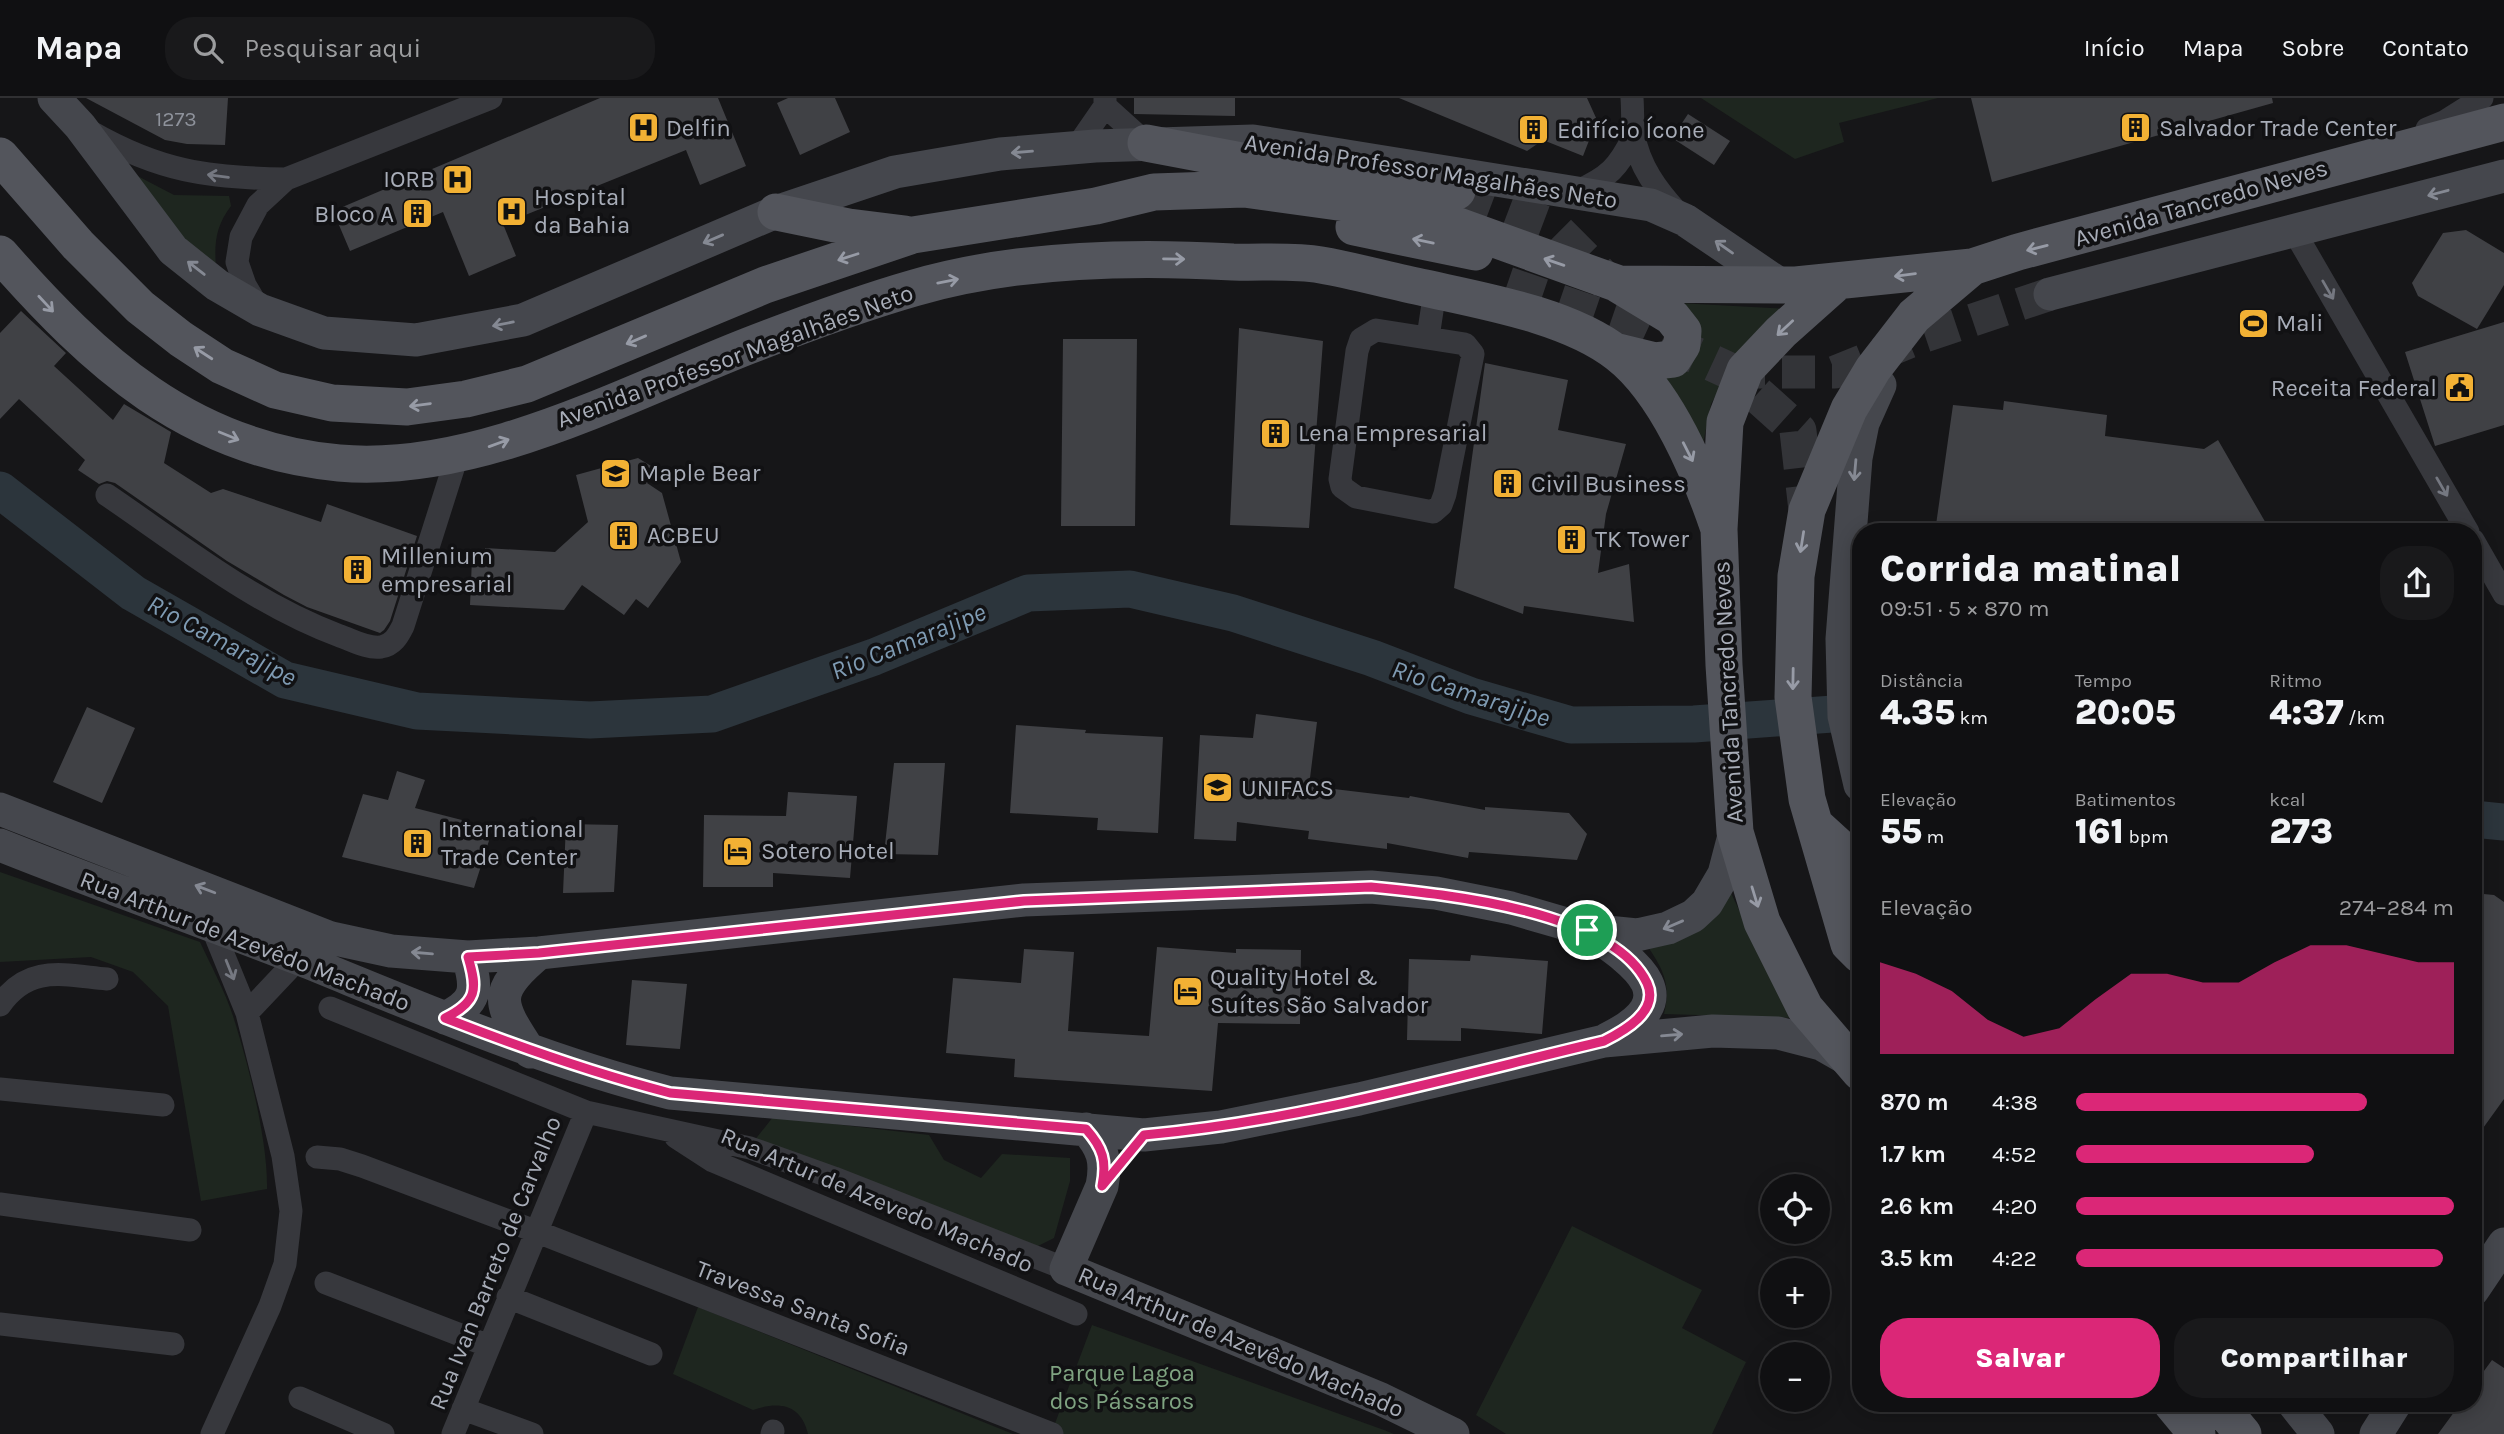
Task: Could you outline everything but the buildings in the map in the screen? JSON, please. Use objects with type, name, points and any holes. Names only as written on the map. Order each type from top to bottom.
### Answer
[{"type":"main road","name":"Avenida Tancredo Neves","points":[[1852,939],[1811,812],[1793,697],[1796,576],[1807,510],[1849,409],[1873,369],[1914,316],[1972,267],[2354,160],[2504,122]]},
{"type":"main road","points":[[1146,143],[1252,163],[1457,191]]},
{"type":"main road","name":"Avenida Professor Magalhães Neto","points":[[0,156],[87,254],[140,307],[181,339],[222,366],[275,390],[332,403],[407,407],[466,399],[527,384],[765,285],[913,235],[1096,206],[1154,192],[1244,189],[1425,214],[1619,284],[1836,283],[1972,267]]},
{"type":"main road","points":[[1096,206],[1256,214],[1339,224],[1510,273],[1315,264]]},
{"type":"main road","points":[[776,212],[849,227],[913,235]]},
{"type":"main road","name":"Avenida Professor Magalhães Neto","points":[[0,254],[77,337],[131,383],[182,416],[223,434],[282,454],[340,463],[416,462],[489,447],[591,410],[753,344],[916,287],[1016,268],[1117,259],[1177,258],[1315,264],[1543,316],[1614,351],[1647,384],[1683,442],[1703,482],[1719,529]]},
{"type":"main road","points":[[1719,529],[1725,422],[1745,370],[1781,332],[1836,283]]},
{"type":"main road","points":[[1614,351],[1654,361],[1673,359],[1682,345],[1683,338],[1683,331],[1672,317],[1619,284]]},
{"type":"main road","name":"Avenida Tancredo Neves","points":[[1719,529],[1734,822],[1762,922],[1805,1008],[1852,1063]]},
{"type":"main road","points":[[1811,812],[1852,857]]},
{"type":"main road","points":[[2179,1412],[2197,1434]]},
{"type":"main road","points":[[2225,1412],[2243,1434]]},
{"type":"street","name":"Avenida Professor Magalhães Neto","points":[[54,98],[80,126],[173,250],[218,285],[260,310],[324,333],[416,340],[523,320],[776,212],[895,172],[1000,154],[1146,143],[1253,141],[1651,205],[1685,220],[1781,285]]},
{"type":"street","points":[[260,310],[245,285],[237,262],[241,237],[258,205],[286,179],[491,98]]},
{"type":"street","points":[[1632,98],[1634,136],[1643,166],[1652,182],[1685,220]]},
{"type":"street","points":[[2354,160],[2444,122],[2482,98]]},
{"type":"street","points":[[1076,148],[1105,102],[1146,143]]},
{"type":"street","points":[[80,126],[117,147],[165,167],[236,178],[286,179]]},
{"type":"street","points":[[1576,192],[1610,174],[1620,164],[1634,136]]},
{"type":"street","name":"Avenida Tancredo Neves","points":[[2050,294],[2504,176]]},
{"type":"street","points":[[2294,231],[2463,523]]},
{"type":"street","points":[[1428,337],[1436,291]]},
{"type":"street","name":"Avenida Tancredo Neves","points":[[1852,750],[1844,716],[1842,639],[1856,458],[1863,423],[1914,316]]},
{"type":"street","points":[[1376,330],[1428,337],[1465,344],[1473,354],[1445,494],[1441,505],[1433,512],[1401,508],[1356,496],[1342,487],[1340,479],[1357,351],[1361,339],[1376,330]]},
{"type":"street","points":[[107,495],[265,602],[305,623],[364,645],[381,647],[394,642],[403,626],[458,453]]},
{"type":"street","points":[[2482,556],[2504,594]]},
{"type":"street","name":"Rua Arthur de Azevêdo Machado","points":[[0,809],[331,938],[391,951],[468,957],[539,953],[1024,901],[1371,887],[1436,893],[1511,908],[1587,930]]},
{"type":"street","points":[[1587,930],[1637,935],[1668,928],[1693,916],[1707,903],[1724,874],[1734,822]]},
{"type":"street","name":"Rua Arthur de Azevêdo Machado","points":[[0,845],[298,959],[530,1052],[612,1079],[670,1093],[1144,1135],[1221,1127],[1334,1104],[1604,1041]]},
{"type":"street","points":[[212,927],[247,1013],[283,1156],[290,1212],[285,1264],[270,1306],[212,1434]]},
{"type":"street","points":[[1587,930],[1641,971],[1649,988],[1648,1005],[1637,1020],[1604,1041]]},
{"type":"street","points":[[530,1052],[506,1016],[503,996],[514,974],[539,953]]},
{"type":"street","points":[[445,1018],[469,1001],[474,991],[475,979],[468,957]]},
{"type":"street","points":[[247,1013],[298,959]]},
{"type":"street","points":[[0,1005],[24,980],[56,974],[107,979]]},
{"type":"street","name":"Rua Arthur de Azevêdo Machado","points":[[330,1008],[586,1112],[762,1153],[834,1178],[1066,1269],[1381,1399],[1453,1434]]},
{"type":"street","points":[[1604,1041],[1713,1031],[1778,1033],[1821,1044],[1852,1064]]},
{"type":"street","points":[[0,1089],[163,1105]]},
{"type":"street","name":"Rua Ivan Barreto de Carvalho","points":[[453,1434],[586,1112]]},
{"type":"street","name":"Rua Artur de Azevedo Machado","points":[[661,1128],[713,1161],[1076,1314]]},
{"type":"street","name":"Rua Arthur de Azevêdo Machado","points":[[1086,1129],[1100,1145],[1105,1159],[1102,1186]]},
{"type":"street","name":"Rua Arthur de Azevêdo Machado","points":[[1066,1269],[1102,1186],[1144,1135]]},
{"type":"street","name":"Travessa Santa Sofia","points":[[317,1157],[340,1159],[362,1166],[536,1231],[1052,1434]]},
{"type":"street","points":[[0,1204],[190,1230]]},
{"type":"street","points":[[2482,1277],[2504,1244]]},
{"type":"street","points":[[326,1283],[489,1346]]},
{"type":"street","points":[[508,1297],[651,1354]]},
{"type":"street","points":[[0,1324],[173,1344]]},
{"type":"street","points":[[300,1398],[383,1434]]},
{"type":"street","points":[[463,1409],[532,1434]]},
{"type":"street","points":[[2300,1412],[2318,1434]]},
{"type":"street","points":[[2375,1434],[2390,1412]]},
{"type":"green space","points":[[1701,98],[1938,98],[1839,123],[1844,142],[1795,159]]},
{"type":"green space","points":[[126,170],[174,195],[229,196],[231,206],[217,235],[216,267],[173,233]]},
{"type":"green space","points":[[1678,303],[1788,309],[1739,353],[1711,404],[1703,444],[1660,379]]},
{"type":"green space","points":[[0,872],[200,942],[230,1007],[245,1056],[261,1125],[267,1189],[201,1201],[168,1006],[133,972],[91,957],[0,962]]},
{"type":"green space","points":[[1731,893],[1776,988],[1797,1018],[1664,1014],[1667,995],[1665,979],[1648,947]]},
{"type":"green space","points":[[773,1117],[929,1135],[944,1160],[981,1178],[1002,1154],[1070,1158],[1070,1181],[1054,1238],[1032,1249],[754,1141]]},
{"type":"green space","points":[[1572,1226],[1702,1290],[1682,1328],[1746,1362],[1712,1434],[1506,1434],[1476,1415]]},
{"type":"green space","name":"Parque Lagoa dos Pássaros","points":[[698,1307],[1013,1434],[808,1434],[800,1416],[788,1407],[772,1406],[753,1410],[673,1374]]},
{"type":"green space","name":"Parque Lagoa dos Pássaros","points":[[1092,1325],[1384,1430],[1394,1434],[1051,1434]]},
{"type":"waterway","name":"Rio Camarajipe","points":[[0,490],[133,593],[285,680],[417,711],[590,720],[712,714],[874,657],[1028,593],[1130,589],[1233,613],[1372,658],[1471,696],[1571,725],[1694,724],[1852,713]]},
{"type":"waterway","name":"Rio Camarajipe","points":[[2482,820],[2504,822]]},
{"type":"tunnel","points":[[1457,191],[1552,227],[1608,283]]},
{"type":"tunnel","points":[[1507,285],[1645,332],[1732,372],[1798,431],[1807,510]]},
{"type":"tunnel","points":[[1732,372],[1835,372],[1919,338],[2050,294]]},
{"type":"place","name":"Delfin","points":[[643,128]]},
{"type":"place","name":"Salvador Trade Center","points":[[2136,128]]},
{"type":"place","name":"Edifício Ícone","points":[[1534,130]]},
{"type":"place","name":"IORB","points":[[458,179]]},
{"type":"place","name":"Hospital da Bahia","points":[[511,211]]},
{"type":"place","name":"Bloco A","points":[[417,214]]},
{"type":"place","name":"Mali","points":[[2253,323]]},
{"type":"place","name":"Receita Federal","points":[[2460,388]]},
{"type":"place","name":"Lena Empresarial","points":[[1275,433]]},
{"type":"place","name":"Maple Bear","points":[[616,473]]},
{"type":"place","name":"Civil Business","points":[[1508,484]]},
{"type":"place","name":"ACBEU","points":[[624,535]]},
{"type":"place","name":"TK Tower","points":[[1572,539]]},
{"type":"place","name":"Millenium empresarial","points":[[358,570]]},
{"type":"place","name":"UNIFACS","points":[[1218,788]]},
{"type":"place","name":"International Trade Center","points":[[418,843]]},
{"type":"place","name":"Sotero Hotel","points":[[738,851]]},
{"type":"place","name":"Quality Hotel & Suítes São Salvador","points":[[1187,991]]},
{"type":"route","points":[[1371,887],[1436,893],[1511,908],[1587,930],[1641,971],[1649,988],[1648,1005],[1625,1030],[1604,1041],[1359,1099],[1221,1127],[1144,1135],[1102,1186],[1105,1159],[1100,1145],[1086,1129],[670,1093],[612,1079],[530,1052],[445,1018],[469,1001],[474,991],[475,979],[468,957],[539,953],[1024,901],[1371,887]]}]
